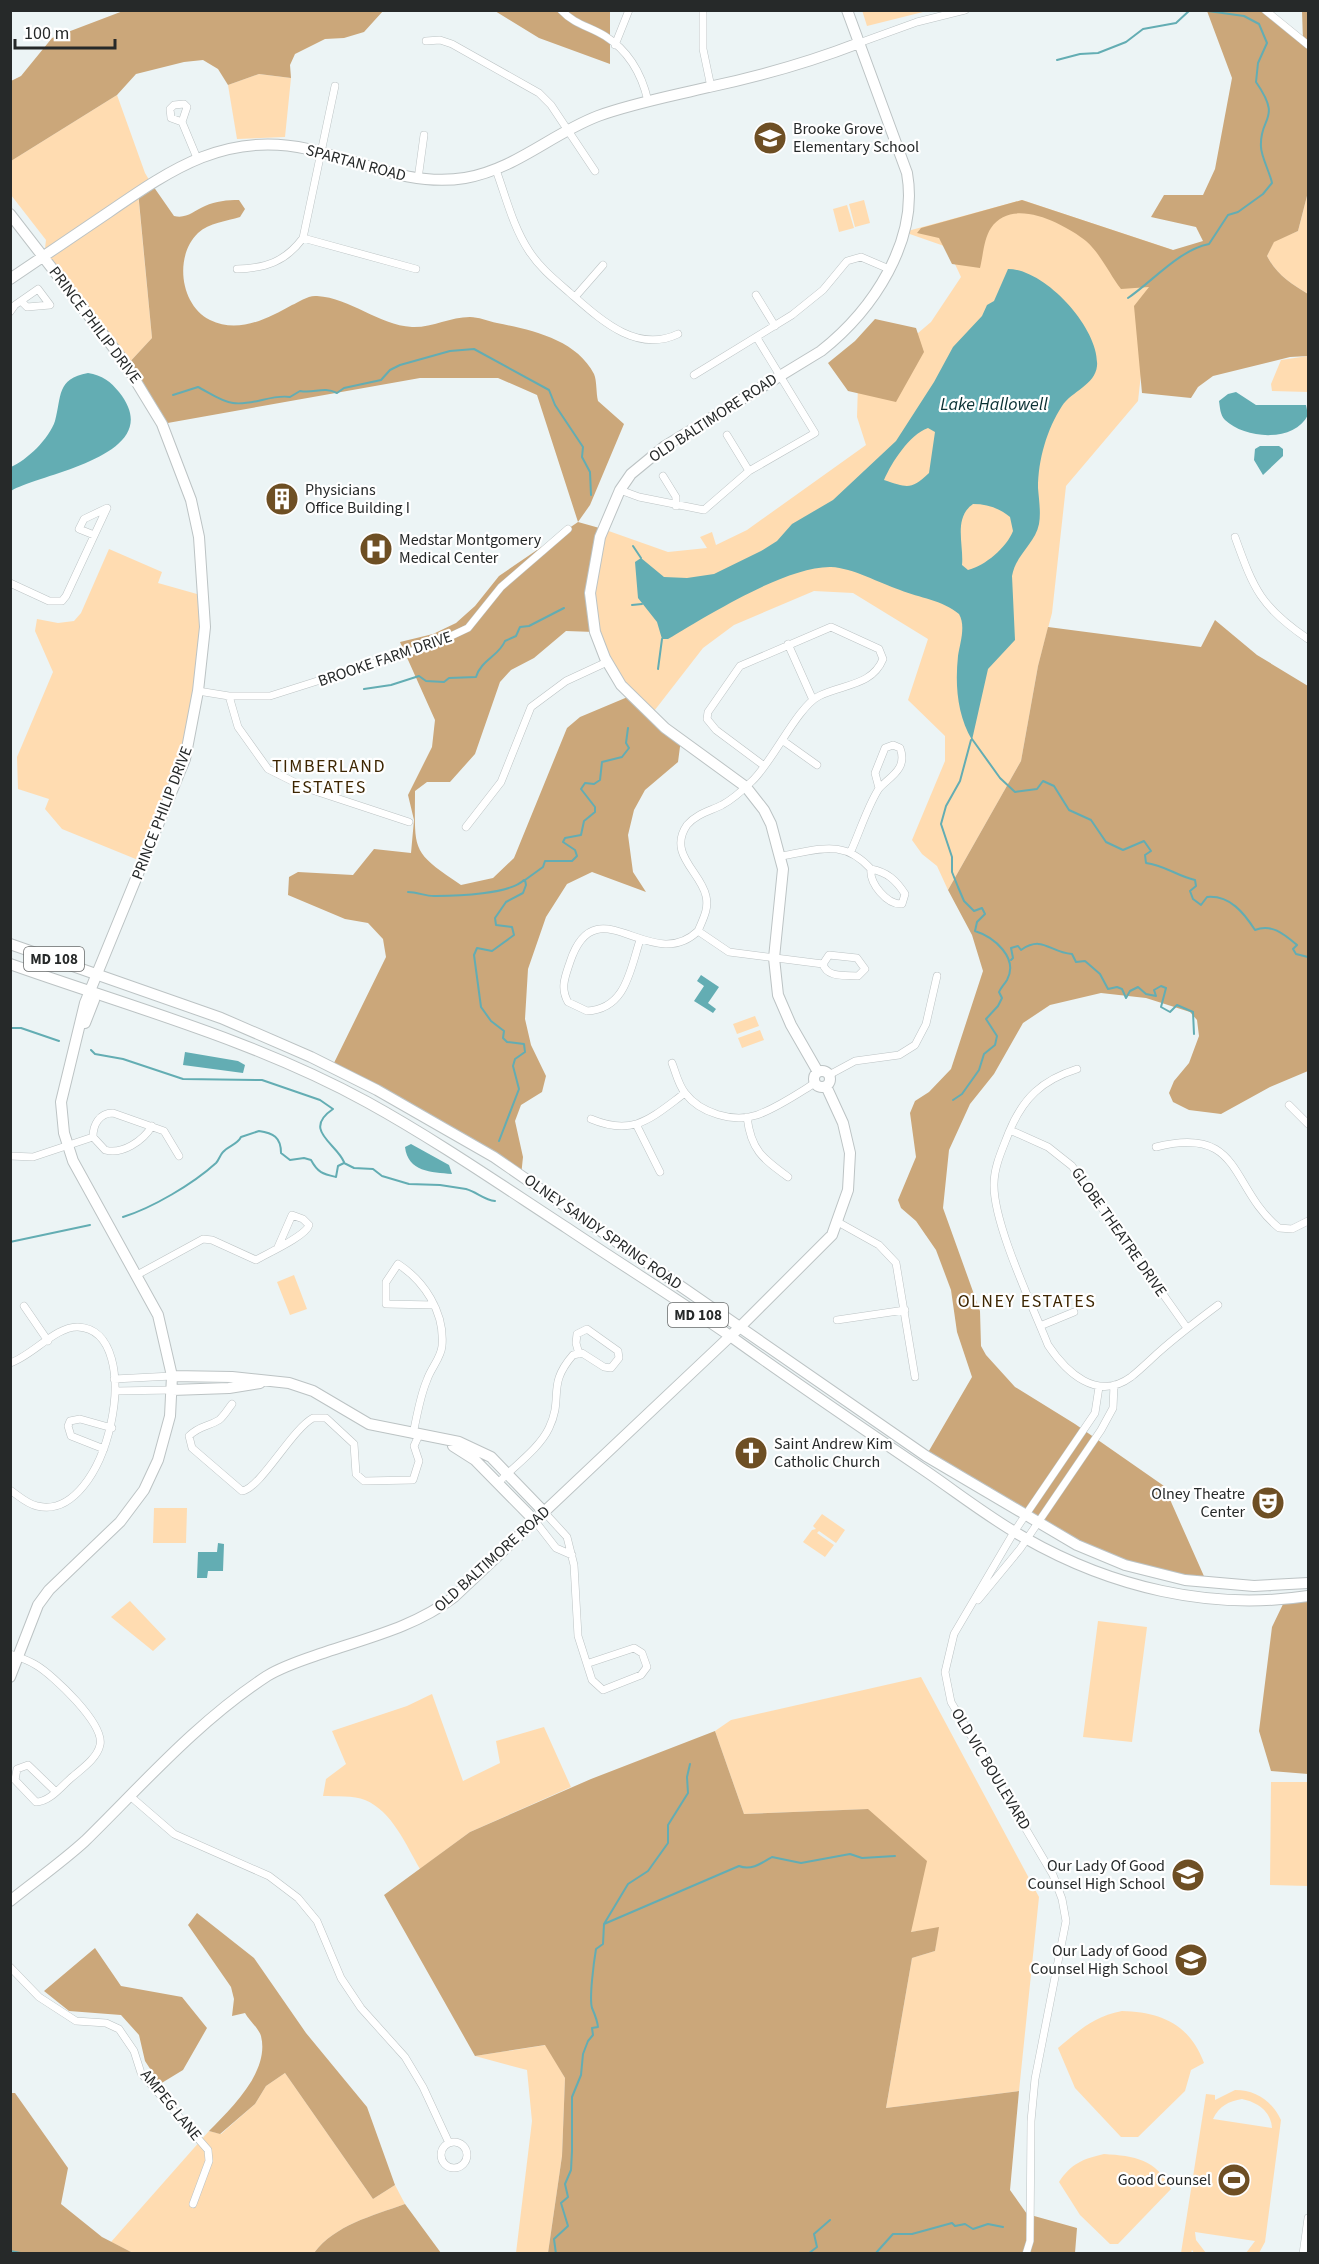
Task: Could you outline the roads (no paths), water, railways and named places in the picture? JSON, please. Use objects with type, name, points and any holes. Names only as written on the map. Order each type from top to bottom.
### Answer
[{"type":"street","points":[[561,10],[571,21],[605,36],[615,45],[639,72],[648,101]]},
{"type":"street","points":[[615,45],[629,10]]},
{"type":"street","points":[[703,10],[703,49],[711,87]]},
{"type":"street","name":"OLD BALTIMORE ROAD","points":[[10,1901],[82,1843],[219,1713],[268,1676],[288,1665],[411,1623],[433,1613],[454,1597],[740,1327],[836,1229],[836,1221],[848,1190],[850,1153],[843,1123],[822,1079],[785,1013],[787,1001],[782,983],[777,976],[774,958],[783,888],[782,856],[776,835],[764,810],[746,786],[665,728],[630,696],[607,662],[595,632],[590,593],[600,536],[620,490],[652,455],[839,337],[865,308],[889,269],[903,236],[910,191],[907,173],[847,10]]},
{"type":"street","points":[[859,43],[916,22],[965,10]]},
{"type":"street","points":[[1264,10],[1308,45]]},
{"type":"street","points":[[426,41],[440,40],[452,44],[528,85],[551,105],[595,171]]},
{"type":"street","name":"SPARTAN ROAD","points":[[10,279],[162,175],[197,158],[232,147],[265,144],[322,152],[418,179],[449,180],[496,170],[520,159],[568,129],[596,117],[648,101],[802,64],[859,43]]},
{"type":"street","points":[[237,269],[259,268],[277,263],[293,251],[303,238],[335,86]]},
{"type":"street","points":[[183,122],[197,158]]},
{"type":"street","points":[[418,179],[424,135]]},
{"type":"street","points":[[496,170],[519,232],[540,266],[605,324],[628,335],[666,340],[678,334]]},
{"type":"street","name":"PRINCE PHILIP DRIVE","points":[[10,214],[141,386],[176,456],[197,525],[204,579],[205,627],[198,691],[185,759],[91,992],[94,1000],[75,1045],[61,1102],[67,1147],[84,1183],[158,1315],[172,1376],[166,1437],[144,1490],[120,1521],[49,1590],[30,1619],[14,1655],[10,1677]]},
{"type":"street","points":[[303,238],[416,269]]},
{"type":"street","points":[[694,375],[775,326],[817,295],[847,261],[854,257],[873,261],[889,269]]},
{"type":"street","points":[[575,297],[603,265]]},
{"type":"street","points":[[756,295],[775,326]]},
{"type":"street","points":[[10,312],[21,301]]},
{"type":"street","points":[[620,490],[676,506],[704,510],[749,471],[815,433],[757,338]]},
{"type":"street","points":[[727,435],[749,471]]},
{"type":"street","points":[[663,476],[676,497],[676,506]]},
{"type":"street","name":"BROOKE FARM DRIVE","points":[[198,691],[253,698],[297,689],[460,633],[468,628],[501,587],[568,530]]},
{"type":"street","points":[[10,583],[49,601],[62,601],[94,535]]},
{"type":"street","points":[[1234,537],[1248,576],[1263,602],[1285,624],[1308,639]]},
{"type":"street","points":[[640,940],[625,989],[615,1000],[587,1011],[568,1002],[563,982],[574,949],[586,933],[608,928],[640,940],[669,945],[688,939],[698,931],[706,914],[706,893],[686,864],[682,841],[689,823],[701,814],[730,800],[753,781],[813,700],[873,676],[878,671],[882,655],[879,649],[835,627],[823,629],[740,666],[708,712],[709,724],[763,765]]},
{"type":"street","points":[[788,644],[813,700]]},
{"type":"street","points":[[466,827],[501,782],[531,707],[566,681],[607,662]]},
{"type":"street","points":[[229,696],[238,728],[268,769],[306,788],[409,822]]},
{"type":"street","points":[[782,740],[817,765]]},
{"type":"street","points":[[851,851],[879,788],[892,780],[902,758],[900,748],[893,745],[885,748],[875,773],[879,788]]},
{"type":"street","points":[[782,856],[827,849],[851,851],[871,869],[887,873],[905,894],[902,904],[890,902],[878,889],[873,882],[871,869]]},
{"type":"street","points":[[698,931],[729,952],[823,964]]},
{"type":"street","name":"OLNEY SANDY SPRING ROAD","points":[[10,944],[221,1018],[311,1057],[377,1090],[494,1157],[926,1456],[1036,1523],[1086,1550],[1155,1574],[1223,1585],[1308,1583]]},
{"type":"street","points":[[829,955],[857,958],[865,969],[858,976],[831,974],[827,972],[823,964],[829,955]]},
{"type":"street","name":"OLNEY SANDY SPRING ROAD","points":[[10,964],[222,1035],[280,1058],[368,1102],[427,1137],[730,1336],[827,1407],[1027,1540],[1082,1566],[1146,1588],[1174,1594],[1249,1600],[1308,1596]]},
{"type":"street","points":[[672,1063],[685,1093],[697,1105],[714,1114],[738,1119],[763,1112],[855,1061],[900,1055],[915,1045],[926,1024],[937,975]]},
{"type":"street","points":[[1077,1069],[1040,1085],[1021,1107],[995,1172],[994,1198],[1047,1345],[1060,1363],[1080,1379],[1100,1387],[1114,1385],[1131,1377],[1187,1328],[1218,1305]]},
{"type":"street","points":[[591,1119],[621,1128],[637,1126],[685,1093]]},
{"type":"street","points":[[1288,1106],[1308,1124]]},
{"type":"street","points":[[93,1137],[97,1121],[109,1113],[165,1131],[179,1156]]},
{"type":"street","points":[[747,1117],[753,1147],[763,1158],[788,1177]]},
{"type":"street","points":[[93,1137],[101,1148],[114,1152],[144,1137],[152,1126]]},
{"type":"street","points":[[637,1126],[660,1172]]},
{"type":"street","name":"GLOBE THEATRE DRIVE","points":[[1010,1131],[1048,1146],[1072,1166],[1187,1328]]},
{"type":"street","points":[[10,1156],[33,1157],[93,1137]]},
{"type":"street","points":[[1156,1147],[1186,1140],[1214,1148],[1234,1164],[1253,1198],[1279,1228],[1292,1229],[1308,1221]]},
{"type":"street","points":[[137,1275],[203,1239],[212,1240],[256,1260],[306,1231],[309,1225],[303,1219],[292,1215],[278,1247]]},
{"type":"street","points":[[836,1221],[879,1245],[891,1257],[900,1275],[915,1377]]},
{"type":"street","points":[[232,1404],[220,1419],[203,1424],[194,1431],[189,1436],[189,1442],[192,1448],[242,1491],[253,1486],[309,1420],[319,1417],[326,1418],[354,1444],[356,1474],[364,1482],[413,1480],[419,1461],[414,1446],[424,1388],[441,1349],[441,1337],[434,1305],[423,1284],[398,1264],[386,1282],[386,1304],[434,1305]]},
{"type":"street","points":[[24,1306],[48,1341]]},
{"type":"street","points":[[837,1320],[905,1310]]},
{"type":"street","points":[[1040,1326],[1074,1312]]},
{"type":"street","points":[[10,1364],[72,1328],[85,1328],[94,1332],[104,1342],[114,1378],[115,1391],[111,1428],[104,1449],[91,1475],[67,1501],[53,1507],[36,1506],[10,1490]]},
{"type":"street","points":[[498,1483],[549,1430],[557,1402],[558,1375],[573,1355],[591,1357],[598,1364],[611,1368],[619,1358],[618,1351],[587,1329],[577,1334],[575,1338],[579,1354]]},
{"type":"street","points":[[114,1378],[232,1377],[276,1381],[303,1387],[369,1424],[416,1435],[437,1437],[483,1453],[508,1472],[567,1537],[572,1555],[578,1636],[589,1663],[592,1680],[603,1690],[641,1675],[646,1667],[642,1653],[634,1648],[589,1663]]},
{"type":"street","points":[[115,1391],[229,1388],[276,1381]]},
{"type":"street","name":"OLD VIC BOULEVARD","points":[[973,1605],[995,1583],[1027,1540],[1036,1523],[1101,1430],[1113,1408],[1114,1385]]},
{"type":"street","name":"OLD VIC BOULEVARD","points":[[1026,2253],[1030,2241],[1031,2121],[1035,2079],[1066,1921],[1062,1899],[1053,1875],[957,1715],[948,1694],[945,1672],[954,1634],[1024,1515],[1088,1422],[1098,1405],[1100,1387]]},
{"type":"street","points":[[326,1418],[334,1404]]},
{"type":"street","points":[[104,1449],[71,1436],[68,1426],[70,1421],[80,1419],[111,1428]]},
{"type":"street","points":[[1088,1422],[1101,1430]]},
{"type":"street","points":[[437,1437],[475,1460],[535,1521],[556,1548],[572,1555]]},
{"type":"street","points":[[14,1655],[49,1674],[88,1714],[100,1734],[100,1745],[94,1755],[55,1791],[42,1802],[36,1802],[15,1780],[17,1769],[28,1765],[55,1791]]},
{"type":"street","points":[[130,1796],[174,1834],[269,1876],[298,1898],[316,1921],[341,1978],[361,2008],[405,2057],[423,2087],[449,2143]]},
{"type":"street","name":"AMPEG LANE","points":[[10,1967],[39,1997],[76,2021],[106,2023],[119,2029],[134,2051],[141,2073],[208,2150],[209,2161],[194,2204]]},
{"type":"street","points":[[1303,2253],[1308,2218]]},
{"type":"water","name":"Lake Hallowell","points":[[1008,269],[1023,272],[1038,279],[1068,304],[1080,319],[1096,351],[1097,366],[1088,383],[1062,406],[1048,435],[1038,477],[1039,524],[1034,537],[1017,561],[1012,576],[1015,640],[988,669],[972,740],[963,720],[958,699],[957,667],[962,629],[959,614],[938,602],[857,573],[831,567],[792,575],[747,594],[668,639],[662,639],[657,622],[638,598],[635,562],[641,558],[664,577],[687,578],[714,574],[777,541],[792,524],[833,500],[896,441],[934,382],[953,347],[982,316],[987,305],[994,301]],"holes":[[[928,428],[935,432],[929,473],[909,486],[884,480],[896,457],[914,437]],[[973,504],[993,507],[1006,514],[1010,517],[1013,531],[995,555],[968,570],[962,565],[961,524],[967,510]]]},
{"type":"water","points":[[88,373],[106,379],[119,392],[130,414],[128,432],[115,447],[95,459],[11,491],[11,467],[30,454],[48,435],[55,421],[65,384]]},
{"type":"water","points":[[1236,392],[1256,405],[1306,405],[1308,415],[1301,424],[1281,434],[1256,434],[1244,431],[1225,420],[1220,411],[1219,401],[1228,394]]},
{"type":"water","points":[[1260,446],[1279,446],[1283,449],[1283,456],[1263,475],[1254,460],[1255,449]]},
{"type":"water","points":[[701,975],[719,987],[708,1003],[716,1009],[713,1013],[694,1001],[704,986],[697,981]]},
{"type":"water","points":[[185,1052],[238,1061],[245,1065],[243,1073],[183,1065]]},
{"type":"water","points":[[411,1144],[449,1165],[452,1174],[429,1171],[416,1166],[407,1155],[405,1147]]},
{"type":"water","points":[[218,1543],[224,1544],[223,1571],[208,1571],[207,1578],[197,1578],[198,1552],[217,1552]]},
{"type":"waterway","points":[[1057,60],[1080,54],[1098,53],[1126,42],[1143,29],[1176,23],[1190,10]]},
{"type":"waterway","points":[[1128,298],[1177,259],[1198,247],[1209,244],[1228,215],[1238,212],[1263,194],[1272,183],[1261,147],[1261,137],[1269,112],[1268,104],[1256,82],[1258,63],[1267,43],[1259,24],[1244,16],[1201,10]]},
{"type":"waterway","points":[[173,395],[198,387],[224,401],[240,403],[290,397],[300,391],[327,390],[337,393],[344,388],[381,380],[390,370],[400,365],[450,351],[474,349],[549,390],[555,405],[583,447],[582,457],[590,472],[591,495]]},
{"type":"waterway","points":[[633,546],[641,558]]},
{"type":"waterway","points":[[632,605],[642,604]]},
{"type":"waterway","points":[[364,689],[391,685],[419,676],[426,681],[444,682],[449,678],[476,677],[482,666],[499,651],[505,641],[516,636],[520,627],[529,626],[564,608]]},
{"type":"waterway","points":[[658,669],[662,639]]},
{"type":"waterway","points":[[499,1141],[519,1089],[513,1066],[515,1059],[525,1052],[524,1044],[507,1042],[503,1038],[504,1031],[491,1021],[481,1007],[474,955],[477,948],[492,951],[514,935],[512,927],[496,925],[495,918],[506,902],[523,893],[525,880],[543,867],[545,861],[572,861],[577,856],[575,850],[563,842],[565,838],[581,835],[584,821],[595,812],[595,807],[581,789],[585,783],[594,784],[600,780],[602,762],[622,757],[629,748],[626,743],[628,728]]},
{"type":"waterway","points":[[972,739],[1000,778],[1015,792],[1037,789],[1043,781],[1054,786],[1069,810],[1091,820],[1106,842],[1123,850],[1144,841],[1151,851],[1145,855],[1146,863],[1195,880],[1196,886],[1190,891],[1193,899],[1201,905],[1207,897],[1223,899],[1236,906],[1255,930],[1267,928],[1278,931],[1297,945],[1293,949],[1296,954],[1308,957]]},
{"type":"waterway","points":[[953,1100],[962,1094],[979,1070],[984,1054],[995,1045],[997,1036],[986,1019],[998,1006],[1002,998],[999,992],[1010,972],[1010,964],[1003,950],[990,938],[975,931],[977,922],[985,914],[982,908],[974,911],[964,901],[952,872],[952,857],[941,824],[946,806],[960,781],[971,740]]},
{"type":"waterway","points":[[408,892],[433,896],[469,895],[496,891],[517,885],[524,880]]},
{"type":"waterway","points":[[1011,960],[1013,958],[1011,948],[1018,946],[1021,950],[1041,944],[1072,954],[1076,962],[1085,961],[1100,974],[1108,989],[1117,987],[1122,989],[1126,998],[1130,991],[1138,987],[1146,994],[1156,996],[1154,990],[1161,986],[1166,988],[1161,1007],[1170,1012],[1177,1005],[1193,1012],[1194,1034]]},
{"type":"waterway","points":[[11,1028],[21,1028],[59,1041]]},
{"type":"waterway","points":[[91,1050],[95,1054],[123,1059],[183,1079],[262,1080],[320,1100],[333,1109],[324,1117],[321,1130],[344,1162]]},
{"type":"waterway","points":[[123,1217],[147,1208],[184,1187],[207,1171],[223,1152],[241,1137],[259,1131],[275,1137],[280,1143],[281,1153],[290,1160],[304,1158],[311,1160],[321,1172],[328,1175],[336,1177],[338,1166],[344,1163],[354,1168],[373,1169],[382,1176],[409,1184],[466,1189],[495,1201]]},
{"type":"waterway","points":[[10,1242],[90,1225]]},
{"type":"waterway","points":[[604,1924],[628,1884],[648,1871],[668,1843],[668,1825],[688,1793],[687,1777],[690,1764]]},
{"type":"waterway","points":[[556,2254],[554,2239],[568,2226],[561,2203],[568,2197],[565,2184],[571,2170],[572,2097],[581,2075],[583,2054],[593,2035],[592,2028],[598,2027],[591,2003],[591,1988],[596,1949],[603,1944],[604,1924],[739,1866],[752,1867],[772,1857],[801,1863],[850,1854],[862,1858],[895,1856]]},
{"type":"waterway","points":[[808,2254],[817,2247],[814,2234],[830,2220]]},
{"type":"waterway","points":[[875,2254],[893,2234],[912,2234],[952,2223],[955,2226],[965,2224],[973,2229],[988,2224],[1003,2227]]},
{"type":"waterway","points":[[10,2251],[26,2254]]},
{"type":"place","name":"Brooke Grove Elementary School","points":[[770,138]]},
{"type":"place","name":"Physicians Office Building I","points":[[282,499]]},
{"type":"place","name":"Medstar Montgomery Medical Center","points":[[376,549]]},
{"type":"place","name":"Saint Andrew Kim Catholic Church","points":[[751,1453]]},
{"type":"place","name":"Olney Theatre Center","points":[[1268,1503]]},
{"type":"place","name":"Our Lady Of Good Counsel High School","points":[[1188,1875]]},
{"type":"place","name":"Our Lady of Good Counsel High School","points":[[1191,1960]]},
{"type":"place","name":"Good Counsel","points":[[1234,2180]]},
{"type":"district","name":"TIMBERLAND ESTATES","points":[[329,776]]},
{"type":"district","name":"OLNEY ESTATES","points":[[1027,1301]]}]
